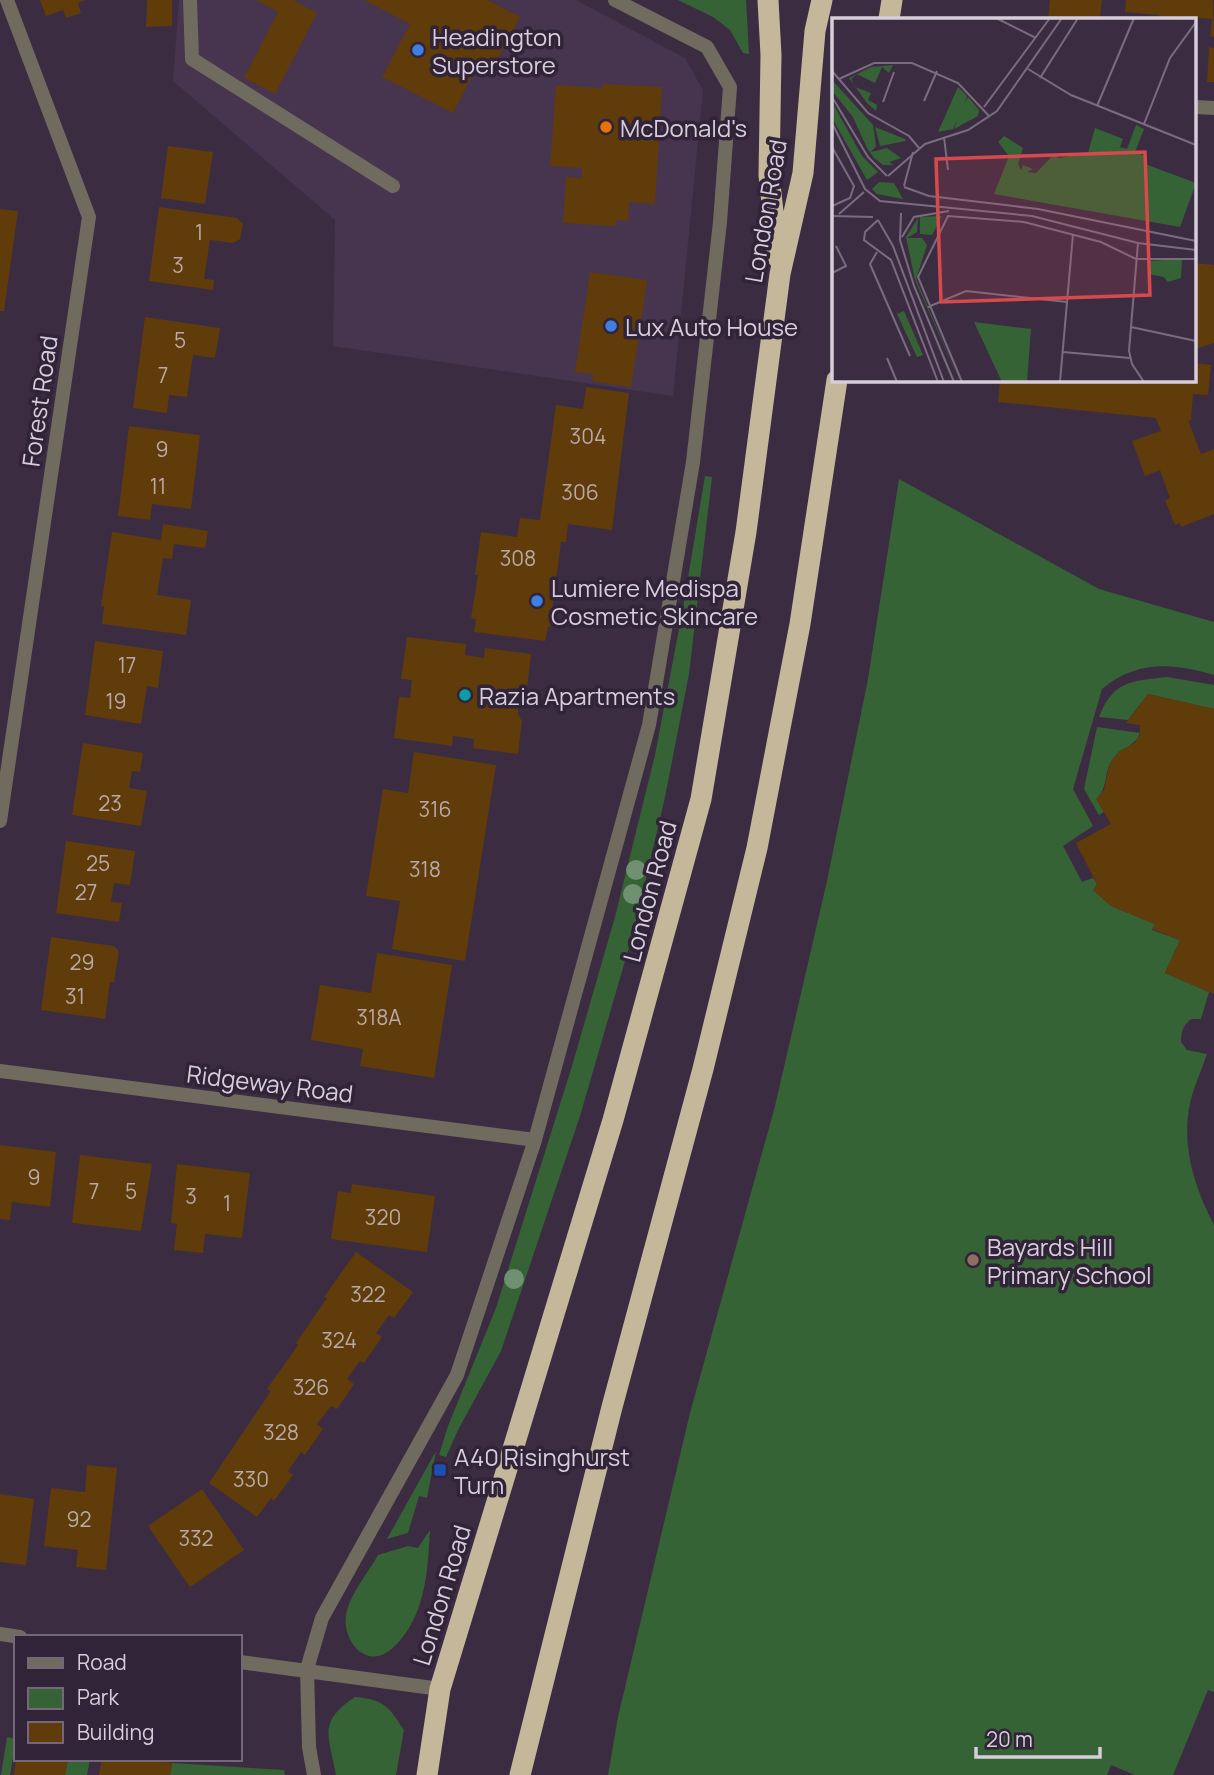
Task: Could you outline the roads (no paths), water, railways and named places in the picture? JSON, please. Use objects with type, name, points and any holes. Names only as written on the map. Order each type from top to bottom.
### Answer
[{"type":"highway","points":[[768,0],[771,55],[769,175],[779,274]]},
{"type":"highway","points":[[771,55],[780,0]]},
{"type":"highway","points":[[810,0],[815,31]]},
{"type":"highway","name":"London Road","points":[[427,1775],[440,1689],[612,1120],[701,799],[746,533],[779,274],[803,173],[815,31],[822,0]]},
{"type":"highway","points":[[889,18],[892,0]]},
{"type":"highway","points":[[520,1775],[612,1407],[703,1069],[757,848],[800,624],[837,382]]},
{"type":"street","name":"Forest Road","points":[[0,821],[89,217],[8,0]]},
{"type":"street","points":[[190,0],[192,59],[393,186]]},
{"type":"street","name":"London Road","points":[[314,1775],[309,1747],[307,1670],[322,1618],[457,1375],[535,1140],[649,725],[693,462],[720,222],[730,87],[707,47],[615,0]]},
{"type":"street","points":[[1196,107],[1214,108]]},
{"type":"street","name":"Ridgeway Road","points":[[0,1071],[535,1140]]},
{"type":"street","points":[[242,1662],[440,1689]]},
{"type":"place","name":"Headington Superstore","points":[[418,50]]},
{"type":"place","name":"McDonald's","points":[[606,127]]},
{"type":"place","name":"Lux Auto House","points":[[611,326]]},
{"type":"place","name":"Lumiere Medispa Cosmetic Skincare","points":[[537,601]]},
{"type":"place","name":"Razia Apartments","points":[[465,695]]},
{"type":"place","name":"Bayards Hill Primary School","points":[[973,1260]]},
{"type":"place","name":"A40 Risinghurst Turn","points":[[440,1470]]}]
